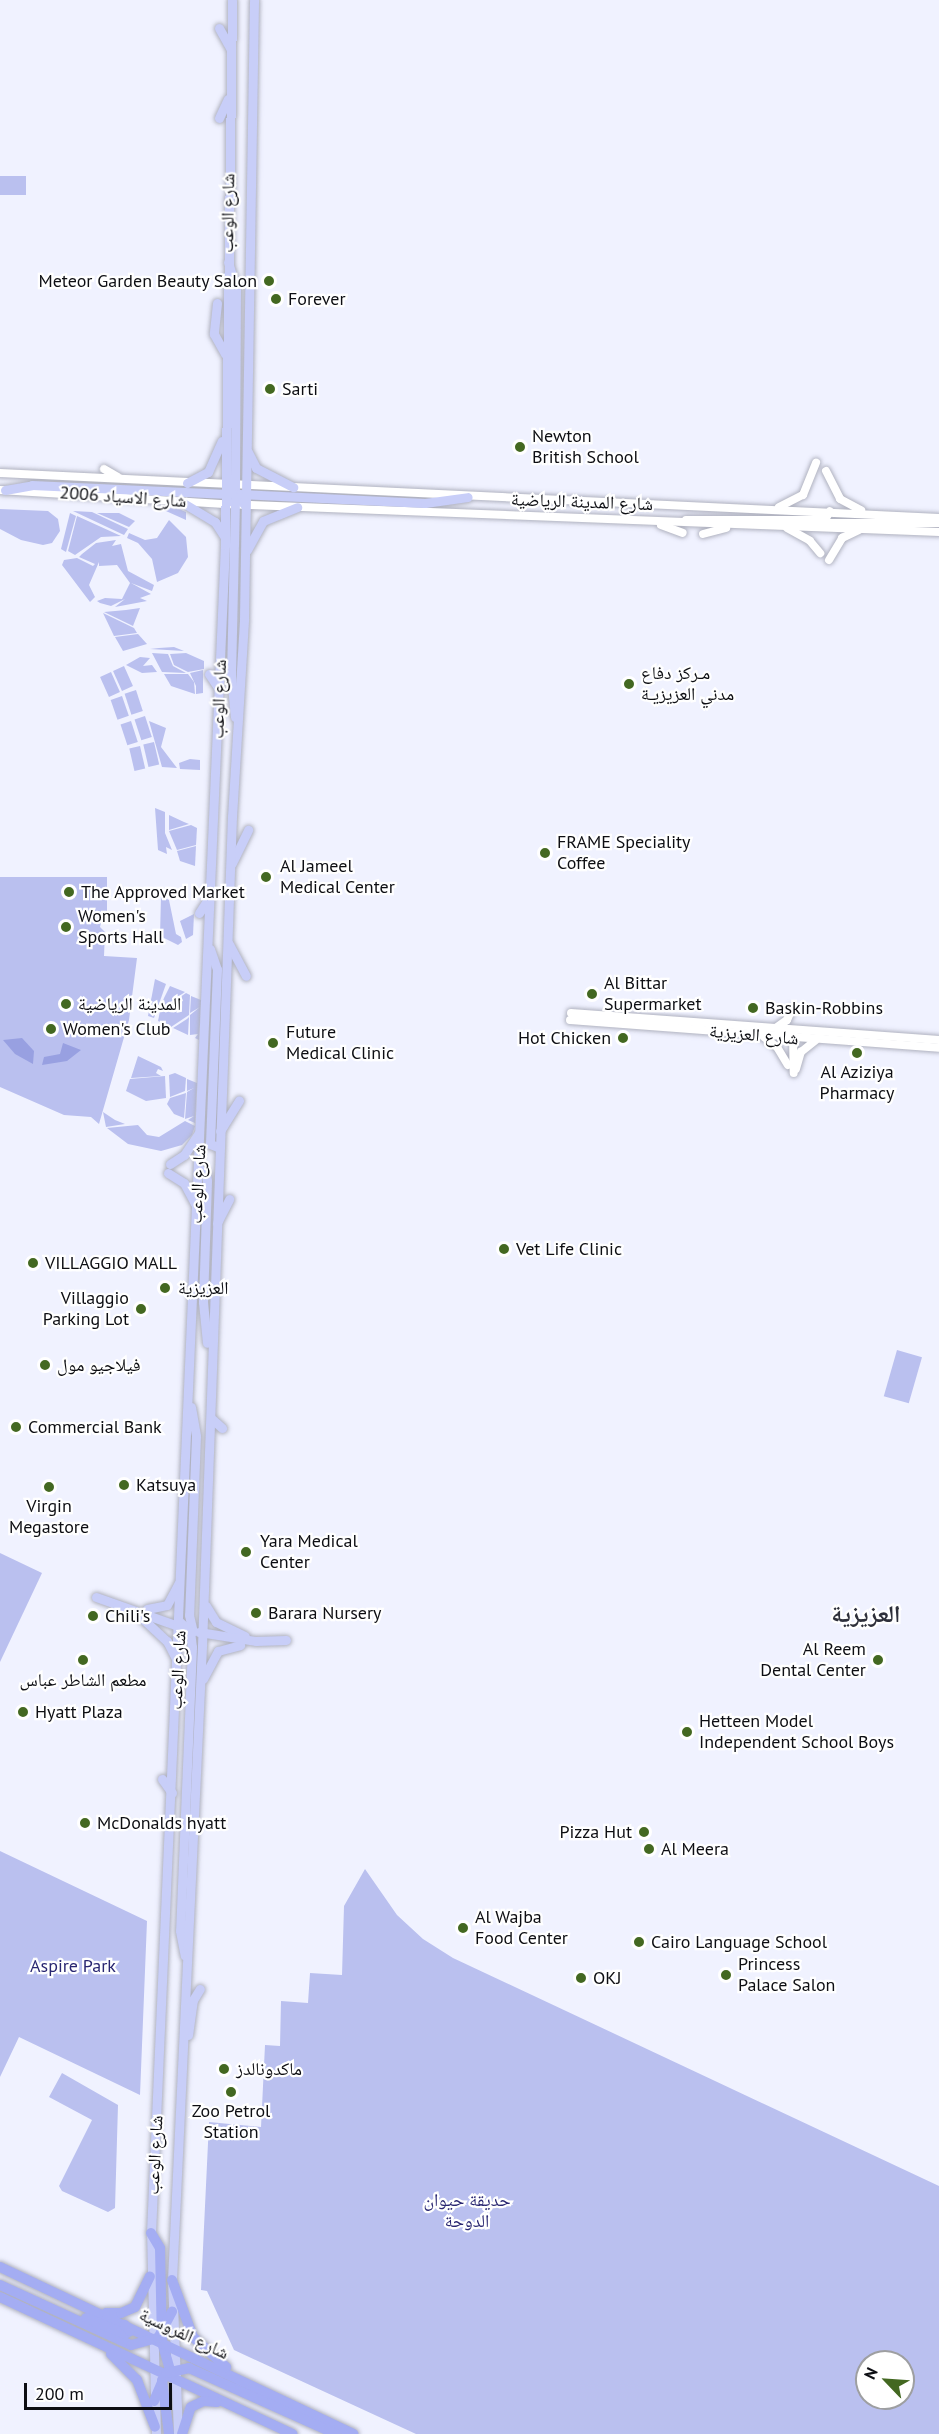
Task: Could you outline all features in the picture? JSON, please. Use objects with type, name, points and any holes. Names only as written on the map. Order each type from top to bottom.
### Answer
[{"type":"highway","points":[[151,2233],[161,2254],[158,2340],[165,2373],[169,2434]]},
{"type":"highway","name":"شارع الفروسية","points":[[0,2267],[353,2434]]},
{"type":"highway","points":[[93,2311],[118,2314],[131,2310],[140,2300],[150,2276]]},
{"type":"highway","points":[[172,2280],[186,2324],[198,2345],[250,2384]]},
{"type":"highway","points":[[0,2284],[125,2344],[158,2340]]},
{"type":"highway","points":[[0,2284],[125,2334],[130,2331],[125,2325]]},
{"type":"highway","points":[[0,2297],[293,2434]]},
{"type":"highway","points":[[0,2305],[16,2304]]},
{"type":"highway","points":[[158,2340],[172,2312]]},
{"type":"highway","points":[[102,2345],[137,2380],[155,2431]]},
{"type":"highway","points":[[165,2373],[192,2369],[336,2434]]},
{"type":"highway","points":[[153,2401],[165,2373]]},
{"type":"highway","points":[[195,2389],[192,2382],[198,2379],[319,2434]]},
{"type":"highway","points":[[180,2434],[188,2412],[199,2403],[233,2406]]},
{"type":"main road","name":"شارع الوعب","points":[[158,2340],[172,2312],[186,1959],[201,1684],[182,1574],[196,1211],[201,1173],[200,1131],[225,544],[225,430],[220,401],[225,355],[232,0]]},
{"type":"main road","name":"شارع الوعب","points":[[180,2434],[158,2340],[150,2276],[151,2233],[178,1655],[204,1597],[218,1147],[246,552],[239,494],[246,442],[254,0]]},
{"type":"main road","points":[[219,28],[231,51]]},
{"type":"main road","points":[[219,118],[230,94]]},
{"type":"main road","points":[[227,260],[236,288],[239,494],[231,689],[238,728]]},
{"type":"main road","points":[[217,303],[214,334],[225,355]]},
{"type":"main road","points":[[187,483],[208,472],[225,430]]},
{"type":"main road","points":[[246,442],[254,466],[293,487]]},
{"type":"main road","points":[[772,508],[803,495],[816,463]]},
{"type":"main road","points":[[104,469],[121,479]]},
{"type":"main road","points":[[826,471],[840,499],[867,513]]},
{"type":"main road","name":"شارع الاسياد 2006","points":[[0,473],[187,483],[225,494]]},
{"type":"main road","points":[[2,490],[32,485],[425,503],[468,497]]},
{"type":"main road","name":"شارع المدينة الرياضية","points":[[239,494],[293,487],[468,497],[772,508],[939,518]]},
{"type":"main road","name":"شارع الاسياد 2006","points":[[2,490],[180,501],[225,494]]},
{"type":"main road","points":[[225,494],[239,494]]},
{"type":"main road","name":"شارع المدينة الرياضية","points":[[239,494],[297,507],[939,532]]},
{"type":"main road","points":[[180,501],[216,523],[225,544]]},
{"type":"main road","points":[[246,552],[263,521],[297,507]]},
{"type":"main road","points":[[670,523],[705,517],[825,520],[830,511]]},
{"type":"main road","points":[[652,521],[682,533]]},
{"type":"main road","points":[[821,527],[826,522],[939,523]]},
{"type":"main road","points":[[703,534],[735,525]]},
{"type":"main road","points":[[784,526],[810,541],[820,553]]},
{"type":"main road","points":[[829,560],[844,537],[865,529]]},
{"type":"main road","points":[[209,674],[219,689]]},
{"type":"main road","points":[[206,785],[214,805]]},
{"type":"main road","points":[[231,865],[248,830]]},
{"type":"main road","points":[[199,913],[210,896]]},
{"type":"main road","points":[[228,941],[246,976]]},
{"type":"main road","points":[[208,947],[217,969],[210,1144],[218,1147]]},
{"type":"main road","points":[[618,1016],[625,1008]]},
{"type":"main road","points":[[776,1027],[787,1020],[792,1009]]},
{"type":"main road","name":"شارع العزيزية","points":[[939,1040],[618,1016],[571,1017],[792,1040],[939,1048]]},
{"type":"main road","points":[[790,1028],[794,1076],[801,1052],[816,1040]]},
{"type":"main road","points":[[761,1035],[777,1047],[788,1065]]},
{"type":"main road","points":[[219,1134],[239,1100]]},
{"type":"main road","points":[[196,1211],[189,1189],[169,1168],[184,1155],[200,1131]]},
{"type":"main road","points":[[212,1357],[203,1316],[201,1173],[218,1159]]},
{"type":"main road","points":[[215,1228],[229,1199]]},
{"type":"main road","points":[[186,1959],[180,1931],[185,1832],[191,1630],[189,1615],[196,1431],[188,1403]]},
{"type":"main road","points":[[211,1418],[222,1428]]},
{"type":"main road","points":[[194,1502],[198,1521],[195,1598],[199,1601],[204,1597],[213,1619],[242,1641],[218,1651],[201,1684]]},
{"type":"main road","points":[[147,1609],[169,1603],[182,1574]]},
{"type":"main road","points":[[96,1597],[191,1630],[256,1641],[286,1640]]},
{"type":"main road","points":[[142,1618],[172,1647],[177,1674]]},
{"type":"main road","points":[[178,1655],[183,1653],[187,1658],[181,1813],[185,1832]]},
{"type":"main road","points":[[162,1779],[172,1793]]},
{"type":"main road","points":[[183,2045],[189,2034],[193,2000],[200,1989]]},
{"type":"main road","points":[[153,2401],[155,2431]]},
{"type":"green space","points":[[0,176],[26,176],[26,195],[0,195]]},
{"type":"green space","points":[[157,507],[186,512],[186,520]]},
{"type":"green space","points":[[0,509],[48,511],[58,519],[60,531],[52,543],[43,545],[21,540],[0,529]]},
{"type":"green space","points":[[73,511],[92,512],[128,529],[124,535]]},
{"type":"green space","points":[[70,513],[76,516],[66,552],[61,549]]},
{"type":"green space","points":[[97,513],[119,513],[135,521],[129,527]]},
{"type":"green space","points":[[77,516],[121,536],[101,537],[75,555],[68,551]]},
{"type":"green space","points":[[169,520],[186,537],[188,557],[178,573],[157,582],[152,559],[138,543],[127,538],[129,533],[145,540],[157,538]]},
{"type":"green space","points":[[116,540],[112,546],[121,544],[128,571],[154,585],[152,591],[131,583],[151,594],[140,598],[147,601],[115,607],[125,599],[111,606],[97,601],[105,598],[122,599],[130,583],[117,565],[99,566],[99,562],[89,585],[95,597],[90,602],[62,565],[64,560],[77,558],[93,566],[95,564],[79,557],[96,543]]},
{"type":"green space","points":[[140,608],[133,626],[104,612],[126,610]]},
{"type":"green space","points":[[103,613],[134,628],[137,633],[114,636]]},
{"type":"green space","points":[[138,634],[147,644],[123,651],[115,637]]},
{"type":"green space","points":[[174,647],[184,651],[150,649],[159,648]]},
{"type":"green space","points":[[152,653],[168,654],[173,666],[186,673],[162,672]]},
{"type":"green space","points":[[186,653],[204,661],[204,669],[188,672],[174,665],[170,654]]},
{"type":"green space","points":[[140,657],[150,658],[143,666],[152,665],[157,672],[142,673],[126,665]]},
{"type":"green space","points":[[124,666],[133,686],[122,691],[113,671]]},
{"type":"green space","points":[[203,670],[203,693],[196,694],[196,686],[190,673]]},
{"type":"green space","points":[[111,672],[120,692],[109,697],[100,677]]},
{"type":"green space","points":[[164,674],[188,674],[194,682],[195,694],[171,686]]},
{"type":"green space","points":[[136,690],[143,711],[131,715],[125,694]]},
{"type":"green space","points":[[122,696],[129,716],[117,720],[111,700]]},
{"type":"green space","points":[[145,716],[152,737],[141,740],[135,719]]},
{"type":"green space","points":[[131,721],[138,742],[127,745],[121,724]]},
{"type":"green space","points":[[149,721],[166,728],[161,747],[177,768],[162,767]]},
{"type":"green space","points":[[154,742],[159,764],[148,767],[143,744]]},
{"type":"green space","points":[[140,746],[145,768],[134,771],[129,748]]},
{"type":"green space","points":[[190,759],[200,760],[200,770],[180,769],[179,763]]},
{"type":"green space","points":[[155,808],[165,812],[165,833],[172,850],[166,847],[167,854],[158,850]]},
{"type":"green space","points":[[169,815],[184,822],[189,824],[169,830]]},
{"type":"green space","points":[[191,825],[197,828],[196,845],[177,850],[169,831]]},
{"type":"green space","points":[[196,846],[195,866],[180,861],[177,851]]},
{"type":"green space","name":"المدينة الرياضية","points":[[0,877],[107,877],[107,919],[102,919],[100,927],[105,932],[104,956],[137,958],[129,1020],[99,1124],[91,1117],[64,1115],[0,1087]]},
{"type":"green space","points":[[161,896],[169,900],[176,934],[181,937],[182,942],[178,945],[160,936]]},
{"type":"green space","points":[[194,914],[193,935],[186,939],[180,921]]},
{"type":"green space","points":[[155,979],[166,984],[154,1018],[148,1016]]},
{"type":"green space","points":[[170,986],[185,992],[160,1009],[164,998]]},
{"type":"green space","points":[[186,993],[190,995],[189,1015],[171,1027],[158,1021],[160,1011]]},
{"type":"green space","points":[[191,996],[201,1000],[199,1040],[195,1038],[198,1034],[190,1035],[190,1015],[200,1007],[190,1013]]},
{"type":"green space","points":[[189,1017],[188,1035],[173,1028],[187,1019]]},
{"type":"green space","points":[[138,1056],[161,1067],[163,1071],[158,1069],[156,1073],[161,1076],[131,1078]]},
{"type":"green space","points":[[175,1073],[186,1078],[185,1091],[170,1097],[169,1075]]},
{"type":"green space","points":[[165,1076],[166,1098],[146,1101],[126,1091],[130,1079]]},
{"type":"green space","points":[[187,1079],[197,1083],[195,1123],[188,1120],[194,1116],[185,1119],[187,1092],[194,1088],[187,1091]]},
{"type":"green space","points":[[186,1093],[184,1118],[174,1114],[167,1104],[170,1098]]},
{"type":"green space","points":[[103,1112],[115,1120],[125,1124],[106,1127]]},
{"type":"green space","points":[[185,1121],[195,1126],[192,1135],[182,1145],[161,1151],[128,1144],[107,1128],[138,1125],[147,1135],[159,1137]]},
{"type":"green space","points":[[897,1350],[922,1357],[909,1403],[884,1396]]},
{"type":"green space","points":[[0,1553],[42,1573],[0,1662]]},
{"type":"green space","name":"Aspire Park","points":[[0,1851],[147,1921],[140,2095],[19,2037],[0,2077]]},
{"type":"green space","name":"حديقة حيوان الدوحة","points":[[365,1869],[397,1915],[423,1939],[453,1958],[939,2186],[939,2434],[416,2434],[234,2350],[207,2291],[201,2290],[209,2122],[261,2127],[265,2045],[280,2046],[281,2001],[308,2003],[310,1973],[342,1975],[344,1906]]},
{"type":"green space","points":[[62,2073],[118,2105],[115,2208],[108,2212],[62,2191],[59,2186],[92,2120],[49,2097]]},
{"type":"shaded area","points":[[22,1038],[34,1051],[33,1064],[15,1054],[3,1040]]},
{"type":"shaded area","points":[[63,1043],[81,1050],[67,1061],[42,1065],[44,1057],[60,1054]]},
{"type":"place","name":"Meteor Garden Beauty Salon","points":[[269,281]]},
{"type":"place","name":"Forever","points":[[276,299]]},
{"type":"place","name":"Sarti","points":[[270,389]]},
{"type":"place","name":"Newton British School","points":[[520,447]]},
{"type":"place","name":"مـركز دفاع مدني العزيزيـة","points":[[629,684]]},
{"type":"place","name":"FRAME Speciality Coffee","points":[[545,853]]},
{"type":"place","name":"Al Jameel Medical Center","points":[[266,877]]},
{"type":"place","name":"The Approved Market","points":[[69,892]]},
{"type":"place","name":"Women's Sports Hall","points":[[66,927]]},
{"type":"place","name":"Al Bittar Supermarket","points":[[592,994]]},
{"type":"place","name":"المدينة الرياضية","points":[[66,1004]]},
{"type":"place","name":"Baskin-Robbins","points":[[753,1008]]},
{"type":"place","name":"Women's Club","points":[[51,1029]]},
{"type":"place","name":"Hot Chicken","points":[[623,1038]]},
{"type":"place","name":"Future Medical Clinic","points":[[273,1043]]},
{"type":"place","name":"Al Aziziya Pharmacy","points":[[857,1053]]},
{"type":"place","name":"Vet Life Clinic","points":[[504,1249]]},
{"type":"place","name":"VILLAGGIO MALL","points":[[33,1263]]},
{"type":"place","name":"العزيزية","points":[[165,1288]]},
{"type":"place","name":"Villaggio Parking Lot","points":[[141,1309]]},
{"type":"place","name":"فيلاجيو مول","points":[[45,1365]]},
{"type":"place","name":"Commercial Bank","points":[[16,1427]]},
{"type":"place","name":"Katsuya","points":[[124,1485]]},
{"type":"place","name":"Virgin Megastore","points":[[49,1487]]},
{"type":"place","name":"Yara Medical Center","points":[[246,1552]]},
{"type":"place","name":"Barara Nursery","points":[[256,1613]]},
{"type":"place","name":"Chili's","points":[[93,1616]]},
{"type":"place","name":"مطعم الشاطر عباس","points":[[83,1660]]},
{"type":"place","name":"Al Reem Dental Center","points":[[878,1660]]},
{"type":"place","name":"Hyatt Plaza","points":[[23,1712]]},
{"type":"place","name":"Hetteen Model Independent School Boys","points":[[687,1732]]},
{"type":"place","name":"McDonalds hyatt","points":[[85,1823]]},
{"type":"place","name":"Pizza Hut","points":[[644,1832]]},
{"type":"place","name":"Al Meera","points":[[649,1849]]},
{"type":"place","name":"Al Wajba Food Center","points":[[463,1928]]},
{"type":"place","name":"Cairo Language School","points":[[639,1942]]},
{"type":"place","name":"Princess Palace Salon","points":[[726,1975]]},
{"type":"place","name":"OKJ","points":[[581,1978]]},
{"type":"place","name":"ماكدونالدز","points":[[224,2069]]},
{"type":"place","name":"Zoo Petrol Station","points":[[231,2092]]},
{"type":"district","name":"العزيزية","points":[[866,1614]]}]
